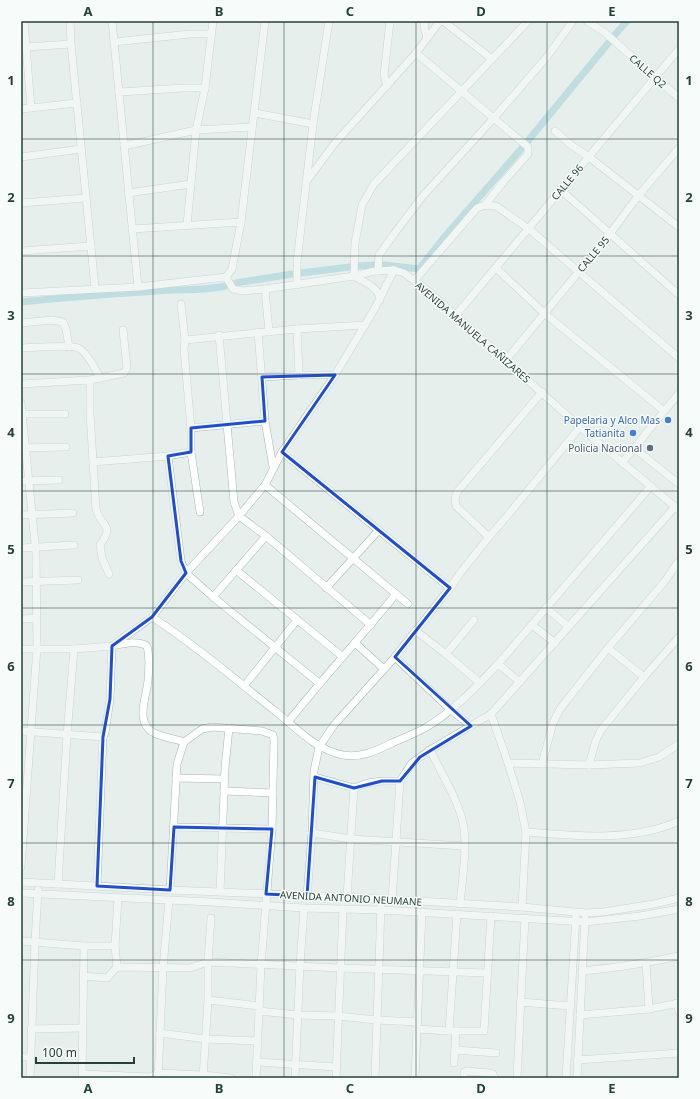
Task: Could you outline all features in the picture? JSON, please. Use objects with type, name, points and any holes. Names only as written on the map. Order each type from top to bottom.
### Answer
[{"type":"street","points":[[24,21],[31,108]]},
{"type":"street","points":[[70,21],[95,288]]},
{"type":"street","points":[[112,21],[138,286]]},
{"type":"street","points":[[187,225],[196,130],[205,88],[213,21]]},
{"type":"street","points":[[227,280],[232,269],[240,222],[255,113],[265,21]]},
{"type":"street","points":[[297,285],[298,262],[313,124],[329,21]]},
{"type":"street","points":[[387,86],[384,75],[390,21]]},
{"type":"street","points":[[425,21],[424,27],[427,38]]},
{"type":"street","points":[[306,183],[335,143],[416,53],[440,21]]},
{"type":"street","points":[[443,21],[492,59]]},
{"type":"street","points":[[378,271],[379,255],[422,197],[546,58],[573,21]]},
{"type":"street","name":"CALLE Q2","points":[[587,21],[604,32],[679,98]]},
{"type":"street","points":[[354,276],[355,243],[362,205],[374,184],[526,22]]},
{"type":"street","points":[[114,42],[190,34],[212,34]]},
{"type":"street","points":[[26,47],[71,44]]},
{"type":"street","name":"CALLE 96","points":[[456,316],[679,48]]},
{"type":"street","points":[[416,53],[528,147],[528,151],[485,205]]},
{"type":"street","points":[[119,92],[205,88]]},
{"type":"street","points":[[21,109],[77,103]]},
{"type":"street","points":[[255,113],[313,124]]},
{"type":"street","points":[[124,146],[196,130],[252,128]]},
{"type":"street","points":[[555,132],[679,227]]},
{"type":"street","name":"CALLE 95","points":[[506,360],[609,235],[638,196],[679,148]]},
{"type":"street","points":[[21,157],[81,149]]},
{"type":"street","points":[[128,193],[191,184]]},
{"type":"street","points":[[561,190],[609,235],[679,295]]},
{"type":"street","points":[[21,203],[86,198]]},
{"type":"street","points":[[414,281],[477,208],[485,205],[496,206],[529,229],[679,358]]},
{"type":"street","points":[[132,229],[240,222]]},
{"type":"street","points":[[21,251],[90,246]]},
{"type":"street","points":[[496,268],[544,313],[664,411]]},
{"type":"street","points":[[112,646],[152,618],[186,573],[239,516],[265,485],[282,452],[335,375],[365,326],[380,300],[394,270],[378,271],[265,289],[237,290],[233,289],[227,280]]},
{"type":"street","name":"AVENIDA MANUELA CAÑIZARES","points":[[394,270],[404,273],[427,290],[580,427],[677,508]]},
{"type":"street","points":[[354,276],[375,290],[379,294],[380,300]]},
{"type":"street","points":[[21,293],[227,280]]},
{"type":"street","points":[[265,289],[269,332]]},
{"type":"street","points":[[181,304],[192,428],[191,452],[200,512]]},
{"type":"street","points":[[21,323],[52,320],[62,322],[66,329],[69,347]]},
{"type":"street","points":[[185,340],[219,335],[365,326]]},
{"type":"street","points":[[297,329],[299,375]]},
{"type":"street","points":[[21,384],[90,380],[124,373],[127,368],[123,330]]},
{"type":"street","points":[[258,332],[265,421],[273,467]]},
{"type":"street","points":[[219,335],[234,502],[239,516],[266,536],[371,625]]},
{"type":"street","points":[[21,348],[79,348],[86,355],[100,378]]},
{"type":"street","points":[[262,377],[335,375]]},
{"type":"street","points":[[90,380],[90,413],[97,515],[107,526],[108,530],[100,545],[102,558],[109,574]]},
{"type":"street","points":[[489,537],[456,506],[455,499],[457,492],[542,392]]},
{"type":"street","points":[[622,462],[679,393]]},
{"type":"street","points":[[21,403],[25,481],[32,515],[36,548],[37,618],[37,648],[21,868]]},
{"type":"street","points":[[21,414],[65,414]]},
{"type":"street","points":[[192,428],[227,426],[265,421]]},
{"type":"street","points":[[307,896],[312,833],[315,760],[319,747],[334,725],[395,657],[489,537],[580,427]]},
{"type":"street","points":[[23,448],[66,447]]},
{"type":"street","points":[[634,448],[678,483]]},
{"type":"street","points":[[93,462],[168,456],[191,452]]},
{"type":"street","points":[[282,452],[450,588]]},
{"type":"street","points":[[168,456],[181,561],[186,573],[213,598],[319,683]]},
{"type":"street","points":[[25,481],[59,480]]},
{"type":"street","points":[[265,485],[408,604]]},
{"type":"street","points":[[152,618],[174,632],[244,686],[289,721],[319,747],[343,755],[359,756],[372,752],[426,728],[451,710],[498,664],[651,486]]},
{"type":"street","points":[[392,900],[400,781],[412,763],[430,750],[491,714],[677,508]]},
{"type":"street","points":[[21,515],[73,513]]},
{"type":"street","points":[[326,588],[379,530]]},
{"type":"street","points":[[213,598],[266,536]]},
{"type":"street","points":[[21,548],[74,546]]},
{"type":"street","points":[[542,764],[551,730],[560,709],[608,648],[665,581],[678,562]]},
{"type":"street","points":[[236,570],[343,657]]},
{"type":"street","points":[[21,582],[78,580]]},
{"type":"street","points":[[289,721],[319,683],[371,625],[396,594]]},
{"type":"street","points":[[546,608],[569,627]]},
{"type":"street","points":[[21,619],[37,618]]},
{"type":"street","points":[[244,686],[297,620]]},
{"type":"street","points":[[446,654],[474,620]]},
{"type":"street","points":[[532,624],[555,643]]},
{"type":"street","points":[[416,631],[480,683]]},
{"type":"street","points":[[589,765],[596,740],[601,730],[679,637]]},
{"type":"street","points":[[21,649],[74,649],[143,643],[147,646],[148,651],[148,681],[144,706],[144,720],[148,728],[153,733],[184,742]]},
{"type":"street","points":[[355,643],[384,669]]},
{"type":"street","points":[[97,886],[103,737],[105,733],[110,699],[112,646]]},
{"type":"street","points":[[608,648],[644,677]]},
{"type":"street","points":[[58,884],[74,649]]},
{"type":"street","points":[[395,657],[451,710],[471,726]]},
{"type":"street","points":[[498,664],[520,682]]},
{"type":"street","points":[[491,714],[520,802],[526,832],[522,907]]},
{"type":"street","points":[[170,890],[177,764],[184,742],[202,729],[212,727],[262,731],[273,735],[272,829],[261,965],[256,1078]]},
{"type":"street","points":[[220,892],[224,779],[229,728]]},
{"type":"street","points":[[21,731],[103,737]]},
{"type":"street","points":[[508,763],[589,765],[640,763],[660,757],[679,744]]},
{"type":"street","points":[[430,750],[459,810],[463,825],[464,846],[460,904]]},
{"type":"street","points":[[315,777],[354,788],[368,783],[400,781]]},
{"type":"street","points":[[176,778],[224,779]]},
{"type":"street","points":[[347,897],[354,788]]},
{"type":"street","points":[[224,791],[273,794]]},
{"type":"street","points":[[526,832],[577,836],[634,834],[679,821]]},
{"type":"street","points":[[174,827],[272,829]]},
{"type":"street","points":[[312,833],[351,839],[464,846]]},
{"type":"street","name":"AVENIDA ANTONIO NEUMANE","points":[[21,882],[347,897],[522,907],[586,913],[603,912],[654,904],[679,898]]},
{"type":"street","points":[[30,1078],[35,942],[39,883]]},
{"type":"street","name":"AVENIDA ANTONIO NEUMANE","points":[[21,893],[304,908],[422,912],[585,922],[640,916],[679,909]]},
{"type":"street","points":[[83,976],[107,978],[117,967],[115,946],[118,898]]},
{"type":"street","points":[[375,1078],[376,1020],[382,899]]},
{"type":"street","points":[[158,1075],[168,900]]},
{"type":"street","points":[[295,1078],[304,908]]},
{"type":"street","points":[[336,1078],[343,909]]},
{"type":"street","points":[[415,1078],[422,912]]},
{"type":"street","points":[[566,1078],[576,912]]},
{"type":"street","points":[[577,1078],[586,913]]},
{"type":"street","points":[[454,1063],[455,1050],[452,1031],[452,972],[457,914]]},
{"type":"street","points":[[208,1000],[298,1015],[338,1016],[417,1025],[452,1031],[484,1031],[491,916]]},
{"type":"street","points":[[203,1076],[211,918]]},
{"type":"street","points":[[517,1078],[525,918]]},
{"type":"street","points":[[21,941],[84,946],[115,946]]},
{"type":"street","points":[[84,946],[82,1076],[150,1077],[158,1075],[231,1078]]},
{"type":"street","points":[[582,971],[646,963],[679,956]]},
{"type":"street","points":[[117,967],[190,968],[208,962],[261,965],[300,965],[378,970],[487,973]]},
{"type":"street","points":[[646,963],[649,1009]]},
{"type":"street","points":[[520,1002],[570,1006]]},
{"type":"street","points":[[580,1015],[649,1009],[678,1003],[679,1012]]},
{"type":"street","points":[[31,1029],[82,1028]]},
{"type":"street","points":[[160,1034],[206,1039],[257,1041]]},
{"type":"street","points":[[455,1050],[496,1053]]},
{"type":"street","points":[[577,1060],[679,1053]]},
{"type":"street","points":[[21,1057],[30,1057]]},
{"type":"street","points":[[257,1062],[336,1067]]},
{"type":"street","points":[[464,1078],[464,1072],[466,1071],[490,1073],[493,1074],[494,1078]]},
{"type":"highlighted area","points":[[335,375],[282,452],[450,588],[395,657],[471,726],[420,757],[400,781],[382,781],[354,788],[315,777],[307,896],[266,894],[272,829],[174,827],[170,890],[97,886],[103,737],[110,699],[112,646],[152,617],[186,573],[181,561],[168,456],[191,452],[191,428],[265,421],[262,377]]},
{"type":"waterway","points":[[612,38],[627,21]]},
{"type":"waterway","points":[[527,142],[610,41]]},
{"type":"waterway","points":[[384,265],[419,269],[447,234],[522,148]]},
{"type":"waterway","points":[[358,266],[374,265]]},
{"type":"waterway","points":[[301,273],[350,267]]},
{"type":"waterway","points":[[236,283],[292,274]]},
{"type":"waterway","points":[[21,302],[107,294],[209,289],[225,286]]},
{"type":"place","name":"Papelaria y Alco Mas","points":[[668,420]]},
{"type":"place","name":"Tatianita","points":[[633,433]]},
{"type":"place","name":"Policia Nacional","points":[[650,448]]}]
